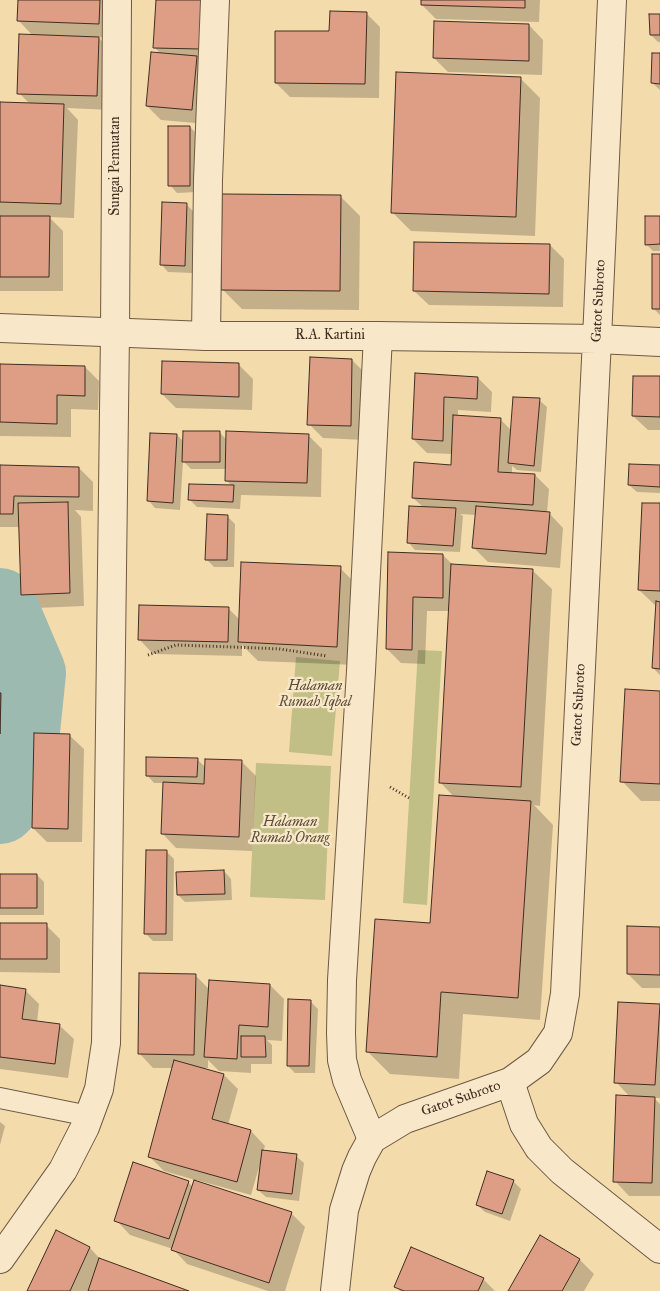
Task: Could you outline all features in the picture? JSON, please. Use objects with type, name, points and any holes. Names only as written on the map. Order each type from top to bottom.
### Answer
[{"type":"street","name":"Sungai Pemuatan","points":[[0,1259],[63,1170],[85,1127],[99,1089],[106,1043],[118,0]]},
{"type":"street","points":[[206,336],[208,180],[215,0]]},
{"type":"street","name":"Gatot Subroto","points":[[372,1139],[405,1119],[510,1082],[539,1061],[558,1033],[565,994],[612,0]]},
{"type":"street","name":"R.A. Kartini","points":[[0,328],[206,336],[378,336],[597,339],[660,342]]},
{"type":"street","points":[[336,1291],[344,1210],[356,1171],[372,1139],[347,1080],[342,1060],[341,1033],[342,980],[361,671],[378,336]]},
{"type":"street","points":[[510,1082],[524,1124],[539,1148],[562,1171],[660,1249]]},
{"type":"lane","points":[[0,1098],[88,1116]]},
{"type":"path","points":[[139,658],[176,645],[280,649],[335,658]]},
{"type":"green space","points":[[418,650],[442,651],[427,905],[403,903]]},
{"type":"green space","name":"Halaman Rumah Iqbal","points":[[296,657],[340,661],[332,756],[289,752]]},
{"type":"green space","name":"Halaman Rumah Orang","points":[[256,763],[331,766],[325,900],[250,897]]},
{"type":"building","points":[[18,0],[100,0],[99,24],[17,21]]},
{"type":"building","points":[[156,0],[203,0],[200,49],[153,48]]},
{"type":"building","points":[[421,0],[525,0],[525,8],[421,5]]},
{"type":"building","points":[[330,11],[367,12],[365,84],[275,83],[275,31],[329,31]]},
{"type":"building","points":[[649,14],[660,14],[660,35],[650,35]]},
{"type":"building","points":[[434,21],[529,24],[529,61],[433,58]]},
{"type":"building","points":[[19,34],[99,37],[97,96],[17,94]]},
{"type":"building","points":[[151,52],[197,56],[192,110],[146,106]]},
{"type":"building","points":[[652,53],[660,53],[660,84],[651,83]]},
{"type":"building","points":[[396,72],[521,77],[516,217],[391,213]]},
{"type":"building","points":[[0,102],[64,104],[61,204],[0,202]]},
{"type":"building","points":[[168,126],[190,126],[190,186],[168,186]]},
{"type":"building","points":[[222,194],[341,195],[340,291],[221,290]]},
{"type":"building","points":[[162,202],[187,203],[185,266],[160,265]]},
{"type":"building","points":[[0,216],[50,216],[49,277],[0,277]]},
{"type":"building","points":[[645,216],[660,216],[660,244],[645,245]]},
{"type":"building","points":[[414,242],[550,244],[549,294],[413,291]]},
{"type":"building","points":[[652,254],[660,254],[660,309],[652,309]]},
{"type":"building","points":[[310,357],[352,359],[351,426],[307,425]]},
{"type":"building","points":[[162,361],[239,363],[239,397],[161,394]]},
{"type":"building","points":[[0,364],[85,366],[85,396],[57,395],[57,424],[0,422]]},
{"type":"building","points":[[415,373],[478,377],[477,399],[444,397],[443,441],[412,439]]},
{"type":"building","points":[[633,376],[660,376],[660,417],[632,416]]},
{"type":"building","points":[[513,397],[540,398],[534,466],[508,463]]},
{"type":"building","points":[[453,415],[501,418],[498,472],[535,474],[533,505],[412,498],[414,462],[451,465]]},
{"type":"building","points":[[183,431],[220,431],[220,462],[182,462]]},
{"type":"building","points":[[226,431],[309,434],[307,483],[225,481]]},
{"type":"building","points":[[150,433],[177,434],[173,503],[147,501]]},
{"type":"building","points":[[629,464],[660,465],[660,487],[628,485]]},
{"type":"building","points":[[0,465],[79,467],[79,497],[14,496],[13,514],[0,514]]},
{"type":"building","points":[[189,484],[234,485],[233,502],[188,500]]},
{"type":"building","points":[[68,502],[70,593],[21,595],[18,503]]},
{"type":"building","points":[[642,503],[660,503],[660,591],[638,590]]},
{"type":"building","points":[[409,506],[456,508],[453,546],[407,543]]},
{"type":"building","points":[[476,506],[550,512],[546,554],[472,548]]},
{"type":"building","points":[[207,514],[228,515],[227,560],[205,560]]},
{"type":"building","points":[[388,552],[443,554],[443,598],[413,597],[412,650],[386,649]]},
{"type":"building","points":[[241,562],[341,566],[337,647],[238,642]]},
{"type":"building","points":[[451,564],[533,569],[521,787],[439,783]]},
{"type":"building","points":[[656,601],[660,602],[660,669],[652,668]]},
{"type":"building","points":[[139,605],[229,607],[228,642],[138,640]]},
{"type":"building","points":[[625,689],[660,691],[660,784],[620,782]]},
{"type":"building","points":[[0,693],[1,693],[0,734]]},
{"type":"building","points":[[34,733],[70,734],[68,829],[32,828]]},
{"type":"building","points":[[146,757],[198,758],[197,777],[146,776]]},
{"type":"building","points":[[205,759],[242,760],[239,837],[161,834],[163,782],[204,784]]},
{"type":"building","points":[[439,795],[531,801],[518,998],[441,992],[437,1057],[366,1052],[375,919],[430,923]]},
{"type":"building","points":[[146,850],[167,850],[166,934],[144,934]]},
{"type":"building","points":[[224,870],[225,894],[177,895],[176,872]]},
{"type":"building","points":[[0,874],[37,874],[37,908],[0,908]]},
{"type":"building","points":[[0,923],[47,923],[47,959],[0,959]]},
{"type":"building","points":[[627,926],[660,927],[660,975],[627,974]]},
{"type":"building","points":[[139,973],[196,974],[194,1055],[138,1054]]},
{"type":"building","points":[[209,980],[270,984],[268,1027],[239,1025],[237,1059],[204,1057]]},
{"type":"building","points":[[0,985],[26,989],[22,1019],[60,1024],[55,1064],[0,1057]]},
{"type":"building","points":[[288,999],[311,1000],[309,1066],[287,1066]]},
{"type":"building","points":[[618,1002],[660,1004],[655,1085],[614,1083]]},
{"type":"building","points":[[241,1036],[265,1036],[266,1057],[241,1057]]},
{"type":"building","points":[[174,1060],[224,1074],[212,1119],[251,1130],[237,1182],[148,1157]]},
{"type":"building","points":[[616,1095],[655,1097],[652,1183],[613,1182]]},
{"type":"building","points":[[262,1150],[297,1154],[292,1194],[257,1190]]},
{"type":"building","points":[[133,1162],[189,1181],[169,1239],[114,1221]]},
{"type":"building","points":[[487,1171],[514,1180],[502,1214],[476,1205]]},
{"type":"building","points":[[194,1180],[292,1212],[269,1283],[171,1250]]},
{"type":"building","points":[[56,1230],[90,1247],[70,1291],[27,1291]]},
{"type":"building","points":[[540,1235],[580,1259],[562,1291],[508,1291]]},
{"type":"building","points":[[411,1247],[484,1278],[478,1291],[404,1291],[394,1287]]},
{"type":"building","points":[[99,1258],[189,1291],[88,1291]]},
{"type":"waterway","points":[[0,605],[29,673],[17,789],[0,807]]}]
